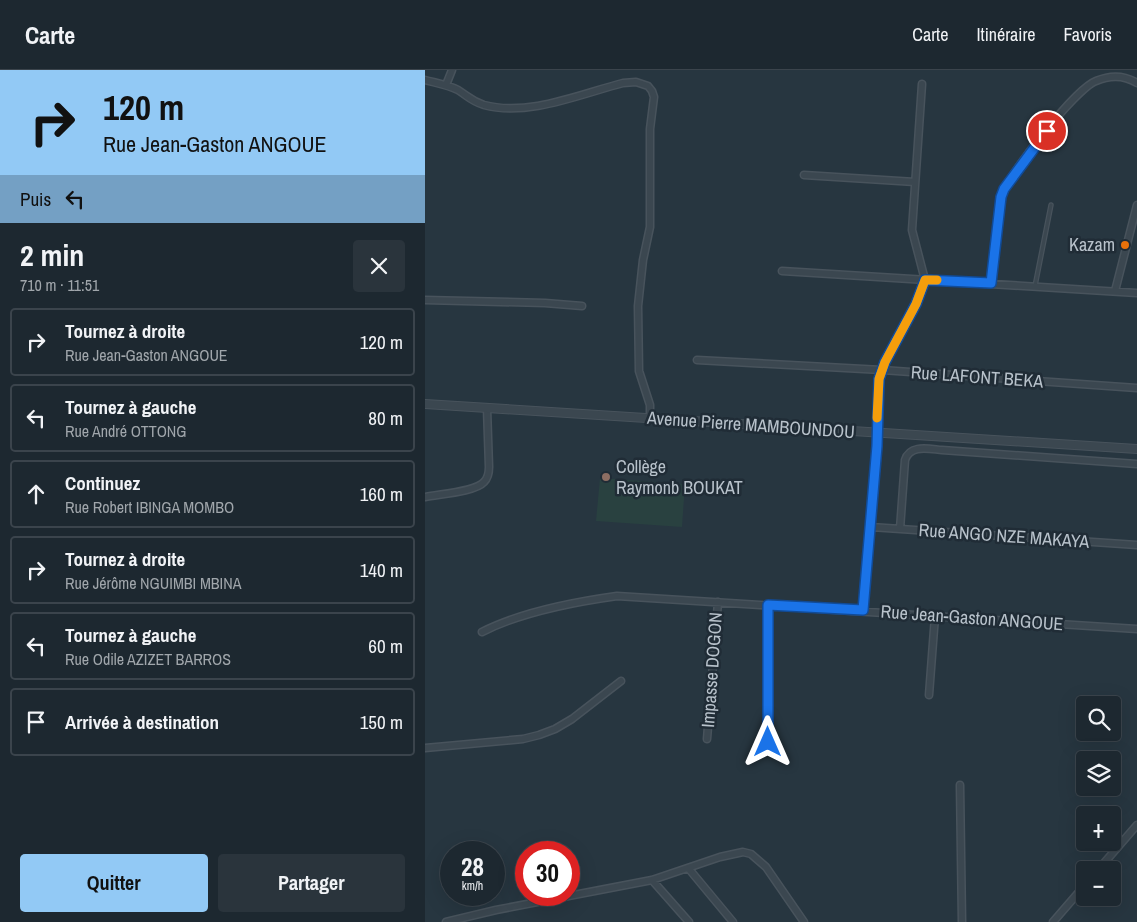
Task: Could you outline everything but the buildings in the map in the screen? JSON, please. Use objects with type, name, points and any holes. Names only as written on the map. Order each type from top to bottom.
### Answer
[{"type":"street","points":[[446,85],[452,70]]},
{"type":"street","points":[[991,283],[1001,197],[1004,189],[1019,168],[1067,105],[1081,90],[1095,81],[1113,76],[1130,78],[1137,83]]},
{"type":"street","points":[[425,80],[446,85],[458,90],[470,100],[496,108],[526,108],[543,105],[623,83],[636,82],[648,86],[652,91],[654,97],[650,129],[650,226],[643,260],[638,306],[639,371],[649,405],[650,418]]},
{"type":"street","points":[[863,610],[878,432],[879,379],[885,362],[916,304],[925,280],[912,230],[922,84]]},
{"type":"street","points":[[804,174],[915,182]]},
{"type":"street","points":[[1115,292],[1137,205]]},
{"type":"street","points":[[782,271],[1137,293]]},
{"type":"street","points":[[425,300],[537,302],[582,306]]},
{"type":"street","name":"Rue LAFONT BEKA","points":[[697,360],[882,370],[1137,388]]},
{"type":"street","name":"Avenue Pierre MAMBOUNDOU","points":[[425,404],[1137,449]]},
{"type":"street","points":[[425,497],[475,488],[484,483],[489,474],[487,408]]},
{"type":"street","points":[[900,529],[905,460],[907,454],[912,450],[1137,464]]},
{"type":"street","name":"Rue ANGO NZE MAKAYA","points":[[871,527],[1137,545]]},
{"type":"street","name":"Rue Jean-Gaston ANGOUE","points":[[482,632],[498,624],[520,617],[596,599],[617,596],[863,610],[1137,629]]},
{"type":"street","name":"Impasse DOGON","points":[[707,739],[718,602]]},
{"type":"street","points":[[768,605],[768,742]]},
{"type":"street","points":[[929,695],[935,616]]},
{"type":"street","points":[[425,748],[523,739],[539,735],[555,729],[572,719],[621,681]]},
{"type":"street","points":[[960,785],[962,922]]},
{"type":"street","points":[[1106,861],[1137,825]]},
{"type":"street","points":[[446,922],[496,910],[652,880],[743,852],[751,854],[766,867],[803,922]]},
{"type":"street","points":[[689,868],[733,922]]},
{"type":"street","points":[[652,880],[689,922]]},
{"type":"street","points":[[1053,922],[1076,895]]},
{"type":"lane","points":[[1035,287],[1051,205]]},
{"type":"green space","points":[[600,478],[685,484],[682,527],[596,521]]},
{"type":"slow traffic","points":[[877,418],[879,379],[885,362],[916,304],[925,280],[937,280]]},
{"type":"place","name":"Kazam","points":[[1125,245]]},
{"type":"place","name":"Collège Raymonb BOUKAT","points":[[606,477]]},
{"type":"route","points":[[768,742],[768,605],[863,610],[877,446],[879,379],[885,362],[916,304],[925,280],[991,283],[1001,197],[1004,189],[1047,131]]}]
